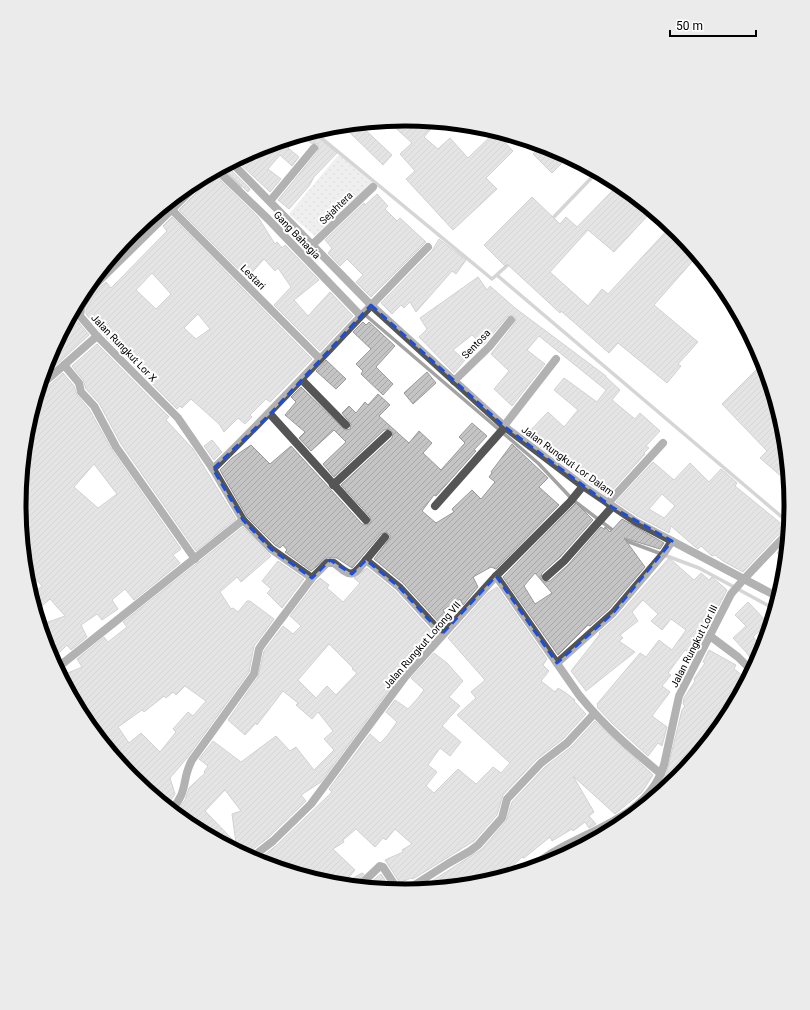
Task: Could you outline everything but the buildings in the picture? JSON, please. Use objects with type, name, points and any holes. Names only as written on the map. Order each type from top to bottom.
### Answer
[{"type":"street","points":[[270,201],[314,148]]},
{"type":"street","points":[[235,166],[369,306]]},
{"type":"street","name":"Gang Bahagia","points":[[221,174],[268,219],[360,315]]},
{"type":"street","name":"Sejahtera","points":[[312,245],[373,187]]},
{"type":"street","name":"Jalan Rungkut Lor X","points":[[99,281],[187,195]]},
{"type":"street","name":"Lestari","points":[[172,210],[320,359]]},
{"type":"street","points":[[213,469],[270,414],[360,315],[428,247]]},
{"type":"street","name":"Jalan Rungkut Lor Dalam","points":[[369,306],[454,381],[502,429],[636,522],[672,541],[741,582],[773,595]]},
{"type":"street","name":"Jalan Rungkut Lor X","points":[[81,309],[80,316],[97,336],[178,418],[213,469],[243,520],[271,549],[312,578]]},
{"type":"street","name":"Sentosa","points":[[454,381],[489,347],[511,320]]},
{"type":"street","points":[[47,380],[97,336]]},
{"type":"street","points":[[435,506],[502,429],[556,359]]},
{"type":"street","points":[[64,365],[79,383],[81,392],[94,406],[116,447],[195,558]]},
{"type":"street","points":[[302,380],[346,425]]},
{"type":"street","points":[[270,414],[366,520]]},
{"type":"street","points":[[333,485],[388,434]]},
{"type":"street","points":[[546,577],[564,561],[603,519],[610,505],[663,443]]},
{"type":"street","name":"Jalan Rungkut Lorong VII","points":[[257,854],[273,842],[311,804],[405,677],[442,634],[496,576],[583,486]]},
{"type":"street","points":[[61,665],[243,520]]},
{"type":"street","points":[[174,806],[182,796],[186,773],[192,760],[254,674],[263,643],[312,578],[328,563],[334,563],[348,574],[356,572],[385,537]]},
{"type":"street","name":"Jalan Rungkut Lor III","points":[[640,803],[650,792],[661,774],[679,696],[732,594],[741,582],[782,539]]},
{"type":"street","points":[[557,663],[613,613],[663,555],[672,541]]},
{"type":"street","points":[[366,560],[399,587],[442,634]]},
{"type":"street","points":[[496,576],[557,663],[562,674],[594,714],[629,747],[661,774]]},
{"type":"street","points":[[710,636],[738,657],[748,667]]},
{"type":"street","points":[[417,884],[449,863],[470,852],[478,845],[502,818],[507,799],[541,763],[568,743],[594,714]]},
{"type":"street","name":"Jalan Rungkut Lor III","points":[[548,856],[625,814]]},
{"type":"street","points":[[364,882],[380,866],[383,867],[394,884]]},
{"type":"highlighted area","points":[[371,305],[505,427],[612,507],[672,541],[613,613],[557,663],[496,576],[442,634],[399,587],[366,560],[352,574],[330,560],[312,578],[271,549],[243,520],[213,469],[270,414]]},
{"type":"shaded area","points":[[340,153],[374,181],[315,236],[289,214]]},
{"type":"waterway","points":[[319,136],[492,279],[510,263]]},
{"type":"waterway","points":[[225,172],[240,187]]},
{"type":"waterway","points":[[550,221],[593,176]]},
{"type":"waterway","points":[[498,276],[783,518]]},
{"type":"waterway","points":[[363,313],[538,463],[573,500],[615,532]]},
{"type":"waterway","points":[[624,540],[699,568],[770,607]]}]
